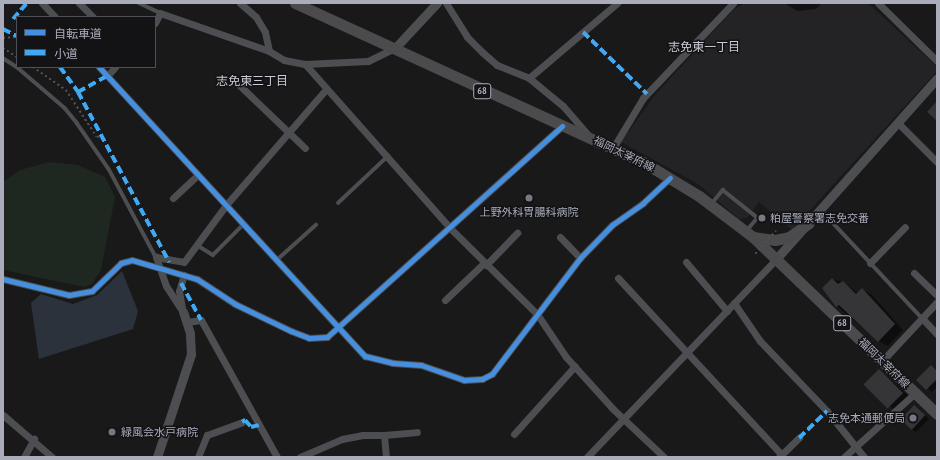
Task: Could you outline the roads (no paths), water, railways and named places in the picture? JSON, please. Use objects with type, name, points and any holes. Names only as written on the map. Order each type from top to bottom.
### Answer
[{"type":"main road","name":"福岡太宰府線","points":[[295,3],[613,148],[670,178],[711,204],[750,234],[937,414]]},
{"type":"main road","points":[[750,234],[775,240],[789,237],[809,223]]},
{"type":"street","points":[[42,3],[54,16]]},
{"type":"street","points":[[79,3],[92,16]]},
{"type":"street","points":[[240,3],[256,17],[265,32],[269,51]]},
{"type":"street","points":[[156,21],[160,13],[269,51],[284,60],[305,64],[368,61],[395,48],[437,3]]},
{"type":"street","points":[[446,3],[467,37],[482,52],[497,65],[529,78],[564,106],[589,137]]},
{"type":"street","points":[[529,78],[617,3]]},
{"type":"street","points":[[613,148],[643,98],[733,3]]},
{"type":"street","points":[[878,3],[937,61]]},
{"type":"street","points":[[305,64],[326,89],[388,155],[450,228],[537,314],[575,366],[624,418],[664,457]]},
{"type":"street","points":[[100,68],[226,205],[341,326],[365,356],[393,363],[421,364],[464,380],[482,379],[492,374],[580,258],[612,225],[643,203],[670,178]]},
{"type":"street","points":[[106,76],[114,68]]},
{"type":"street","points":[[587,457],[776,259],[899,124],[937,78]]},
{"type":"street","points":[[237,83],[290,131],[304,148]]},
{"type":"street","points":[[156,257],[184,262],[195,244],[226,205],[326,89]]},
{"type":"street","points":[[899,124],[937,162]]},
{"type":"street","points":[[3,280],[69,295],[92,291],[127,261],[160,267],[184,275],[235,304],[309,338],[327,337],[562,126]]},
{"type":"street","points":[[174,198],[198,175]]},
{"type":"street","points":[[870,263],[905,227]]},
{"type":"street","points":[[445,300],[517,233]]},
{"type":"street","points":[[560,237],[580,258]]},
{"type":"street","points":[[156,257],[166,286],[183,312]]},
{"type":"street","points":[[686,262],[727,311]]},
{"type":"street","points":[[914,273],[937,295]]},
{"type":"street","points":[[157,457],[191,354],[187,322],[183,312],[179,292],[184,275]]},
{"type":"street","points":[[618,278],[685,354],[780,456],[799,438]]},
{"type":"street","points":[[882,361],[937,302]]},
{"type":"street","points":[[734,303],[760,341],[827,411],[864,457]]},
{"type":"street","points":[[922,318],[937,334]]},
{"type":"street","points":[[187,322],[201,320],[277,457]]},
{"type":"street","points":[[514,434],[575,366]]},
{"type":"street","points":[[844,457],[915,393]]},
{"type":"street","points":[[3,415],[34,438],[52,457]]},
{"type":"street","points":[[198,457],[207,435],[242,422]]},
{"type":"street","points":[[300,457],[342,439],[417,432]]},
{"type":"street","points":[[384,435],[386,457]]},
{"type":"street","points":[[24,457],[34,438]]},
{"type":"lane","points":[[139,3],[160,13]]},
{"type":"lane","points":[[3,58],[16,66]]},
{"type":"lane","points":[[18,68],[65,108],[77,123],[109,169],[156,257]]},
{"type":"lane","points":[[338,203],[388,155]]},
{"type":"lane","points":[[711,204],[723,190],[758,218],[750,234]]},
{"type":"lane","points":[[821,210],[922,318]]},
{"type":"lane","points":[[195,244],[213,255],[244,224]]},
{"type":"lane","points":[[278,259],[316,225]]},
{"type":"place","name":"上野外科胃腸科病院","points":[[529,198]]},
{"type":"place","name":"粕屋警察署志免交番","points":[[762,218]]},
{"type":"place","name":"志免本通郵便局","points":[[913,418]]},
{"type":"place","name":"緑風会水戸病院","points":[[112,432]]},
{"type":"district","name":"志免東一丁目","points":[[704,47]]},
{"type":"district","name":"志免東三丁目","points":[[252,81]]}]
